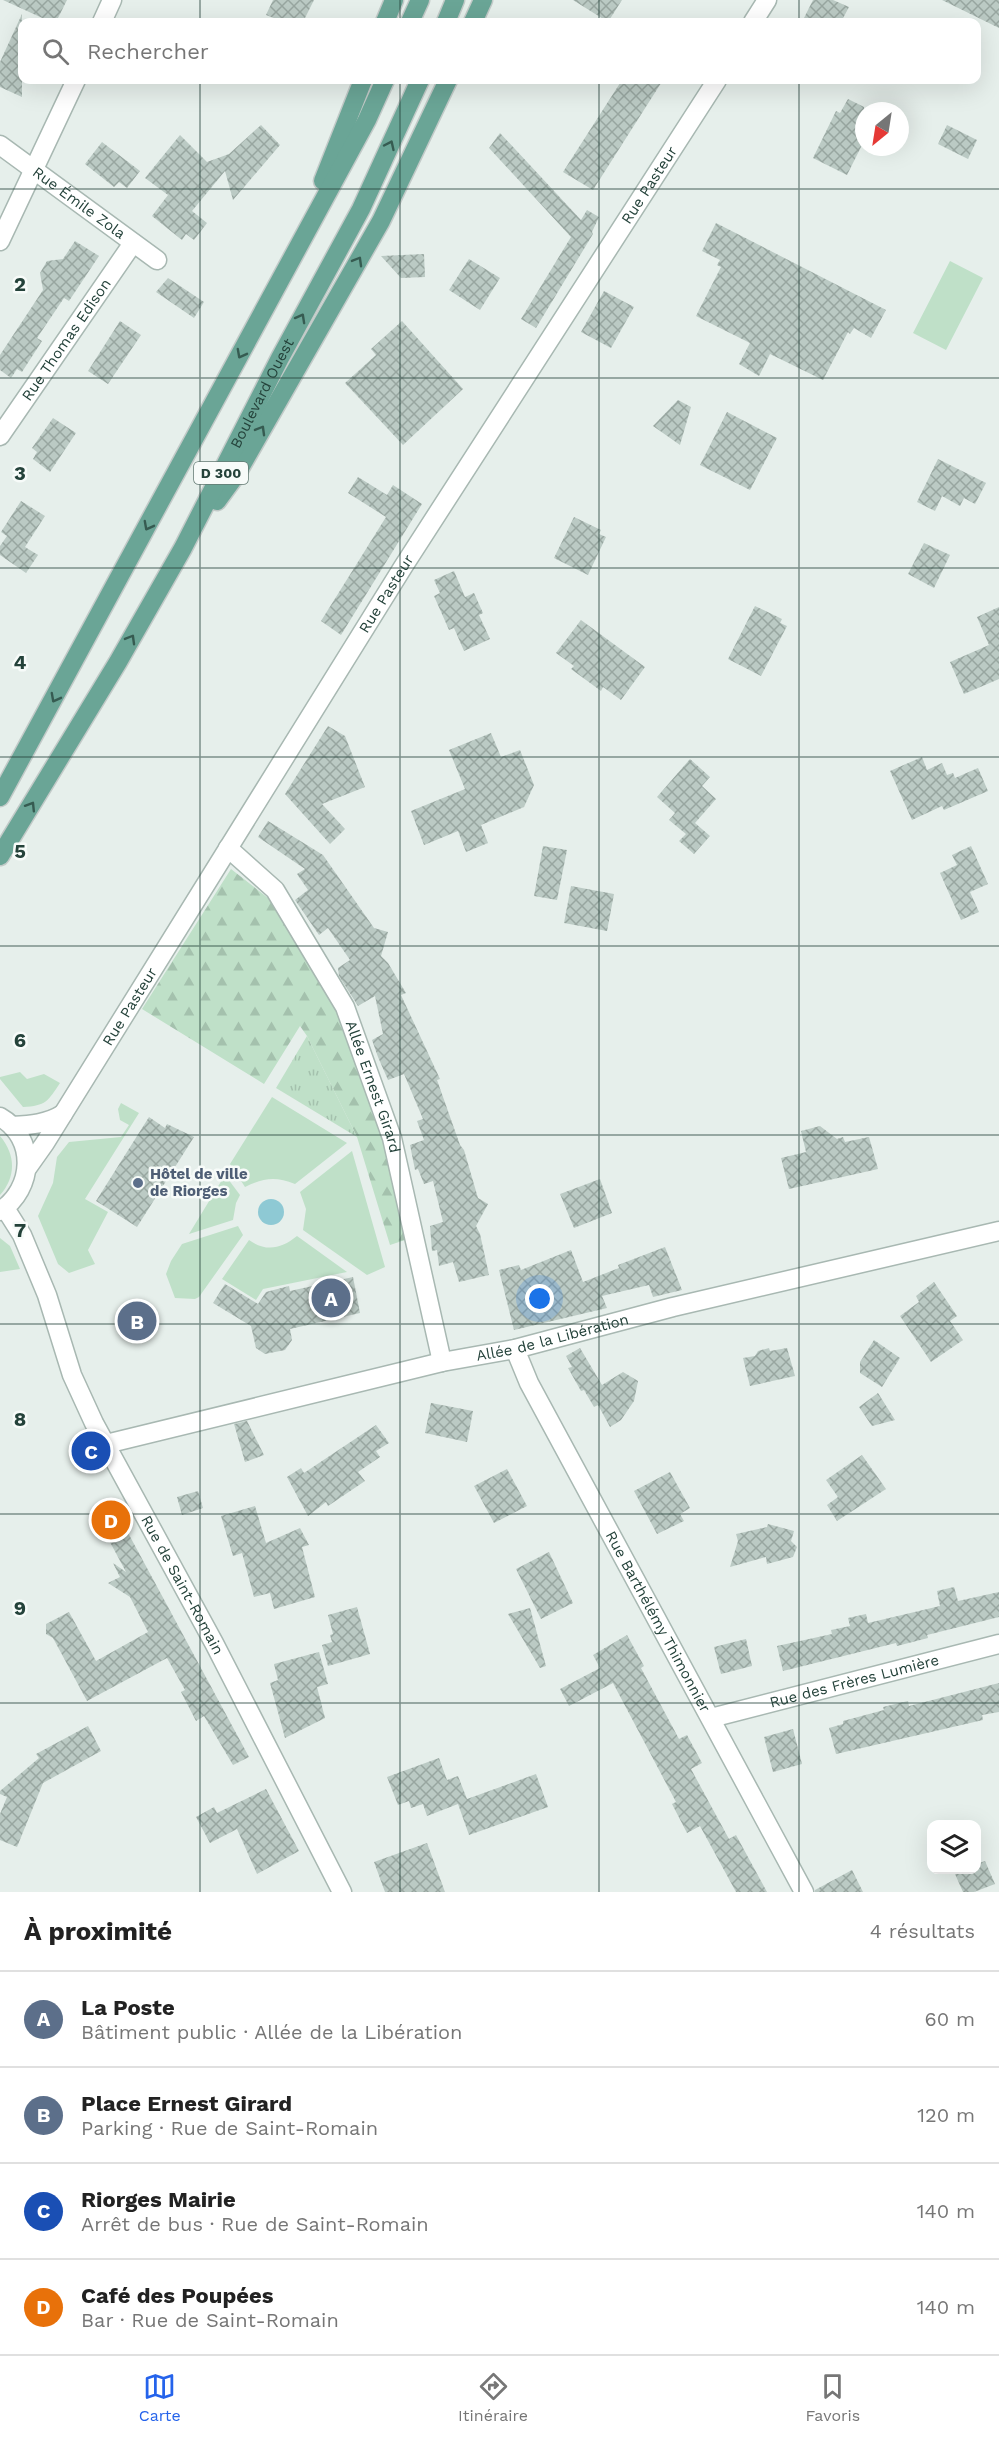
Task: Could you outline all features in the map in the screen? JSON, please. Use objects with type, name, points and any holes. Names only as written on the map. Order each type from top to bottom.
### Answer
[{"type":"main road","points":[[387,18],[394,0]]},
{"type":"main road","points":[[412,18],[420,0]]},
{"type":"main road","points":[[448,18],[455,0]]},
{"type":"main road","points":[[475,18],[483,0]]},
{"type":"main road","points":[[296,252],[361,84]]},
{"type":"main road","name":"D 300","points":[[0,797],[367,120],[383,84]]},
{"type":"main road","name":"Boulevard Ouest","points":[[0,856],[118,662],[183,548],[280,358],[361,209],[418,84]]},
{"type":"main road","points":[[183,548],[236,475],[381,221],[446,84]]},
{"type":"street","points":[[104,18],[112,0]]},
{"type":"street","points":[[756,18],[767,0]]},
{"type":"street","points":[[0,241],[74,84]]},
{"type":"street","name":"Rue Pasteur","points":[[2,1210],[18,1195],[28,1167],[403,567],[714,84]]},
{"type":"street","name":"Rue Émile Zola","points":[[0,146],[157,260]]},
{"type":"street","name":"Rue Thomas Edison","points":[[0,436],[133,243]]},
{"type":"street","name":"Allée Ernest Girard","points":[[228,848],[276,890],[345,1007],[392,1138],[442,1362]]},
{"type":"street","points":[[6,1122],[41,1124],[52,1121],[63,1114]]},
{"type":"street","points":[[6,1122],[24,1145],[28,1167]]},
{"type":"street","name":"Rue de Saint-Romain","points":[[2,1210],[22,1235],[47,1295],[72,1375],[94,1423],[214,1643],[342,1892]]},
{"type":"street","name":"Allée de la Libération","points":[[106,1444],[442,1362],[515,1349],[673,1307],[999,1231]]},
{"type":"street","name":"Rue Barthélémy Thimonnier","points":[[515,1349],[529,1383],[804,1892]]},
{"type":"street","name":"Rue des Frères Lumière","points":[[711,1719],[999,1644]]},
{"type":"green space","points":[[950,261],[983,278],[946,350],[913,333]]},
{"type":"green space","points":[[231,869],[268,898],[340,1010],[380,1117],[411,1238],[390,1245],[357,1137],[300,1026],[264,1084],[142,1009]]},
{"type":"green space","points":[[307,1036],[357,1137],[276,1088]]},
{"type":"green space","points":[[20,1072],[27,1079],[44,1074],[60,1083],[42,1104],[23,1107],[0,1079],[0,1077]]},
{"type":"green space","points":[[272,1097],[347,1143],[295,1184],[270,1179],[245,1187],[230,1164]]},
{"type":"green space","points":[[121,1103],[139,1113],[85,1199],[108,1212],[88,1250],[95,1264],[69,1273],[58,1264],[38,1216],[53,1183],[57,1157],[69,1142],[121,1137],[129,1125],[120,1120],[118,1109]]},
{"type":"green space","points":[[0,1136],[9,1151],[12,1166],[9,1181],[0,1195]]},
{"type":"green space","points":[[352,1151],[385,1267],[367,1275],[303,1230],[306,1209],[300,1192]]},
{"type":"green space","points":[[225,1175],[240,1195],[233,1220],[189,1234]]},
{"type":"green space","points":[[238,1226],[243,1235],[199,1297],[195,1299],[175,1298],[166,1274],[182,1244]]},
{"type":"green space","points":[[297,1236],[347,1272],[263,1289],[256,1300],[222,1279],[249,1240],[261,1246],[273,1247],[285,1244]]},
{"type":"green space","points":[[0,1238],[10,1246],[20,1269],[0,1272]]},
{"type":"water","points":[[271,1199],[281,1202],[284,1212],[281,1222],[271,1225],[261,1222],[258,1212],[261,1202]]},
{"type":"building","points":[[3,0],[67,0],[58,18],[42,18]]},
{"type":"building","points":[[273,0],[314,0],[305,18],[274,18],[266,15]]},
{"type":"building","points":[[573,0],[622,0],[611,18],[602,18]]},
{"type":"building","points":[[813,0],[833,0],[849,7],[843,18],[804,18]]},
{"type":"building","points":[[942,0],[999,0],[999,28]]},
{"type":"building","points":[[18,23],[18,84],[22,84],[22,97],[0,87],[0,62]]},
{"type":"building","points":[[619,84],[660,84],[593,190],[563,172]]},
{"type":"building","points":[[848,99],[855,102],[856,156],[847,175],[813,158],[836,111],[840,113]]},
{"type":"building","points":[[261,125],[280,145],[233,200],[225,171],[192,211],[207,223],[194,240],[186,234],[182,240],[152,216],[168,195],[145,178],[180,135],[207,162],[229,154]]},
{"type":"building","points":[[947,125],[977,140],[968,159],[938,144]]},
{"type":"building","points":[[500,133],[581,220],[587,210],[599,217],[593,234],[536,328],[521,319],[571,237],[489,148]]},
{"type":"building","points":[[102,142],[140,171],[127,188],[119,182],[114,187],[85,164]]},
{"type":"building","points":[[716,223],[886,310],[871,338],[854,328],[850,334],[848,332],[823,380],[770,354],[759,376],[739,364],[750,343],[696,316],[721,267],[717,265],[720,260],[702,251]]},
{"type":"building","points":[[75,241],[99,256],[69,301],[64,298],[37,338],[42,341],[22,372],[17,369],[11,378],[0,370],[0,355],[43,290],[40,273],[47,261],[63,259]]},
{"type":"building","points":[[424,254],[425,277],[401,278],[381,256]]},
{"type":"building","points":[[469,259],[500,278],[480,310],[449,290]]},
{"type":"building","points":[[168,278],[204,302],[194,318],[156,292]]},
{"type":"building","points":[[604,291],[634,307],[611,348],[581,332]]},
{"type":"building","points":[[120,321],[141,335],[108,384],[88,371]]},
{"type":"building","points":[[402,321],[463,389],[403,445],[345,383],[376,355],[371,349]]},
{"type":"building","points":[[678,400],[691,407],[680,445],[653,426]]},
{"type":"building","points":[[727,412],[777,438],[750,490],[700,465]]},
{"type":"building","points":[[53,418],[76,433],[50,472],[33,459],[37,452],[32,448]]},
{"type":"building","points":[[938,459],[986,483],[975,504],[964,498],[960,506],[942,496],[935,511],[917,502]]},
{"type":"building","points":[[358,477],[387,495],[393,485],[422,504],[341,635],[321,621],[386,517],[348,493]]},
{"type":"building","points":[[21,501],[45,516],[25,547],[38,555],[26,573],[0,555],[0,546],[7,536],[1,532]]},
{"type":"building","points":[[574,517],[601,530],[599,534],[606,537],[588,575],[554,558]]},
{"type":"building","points":[[924,543],[950,555],[934,588],[908,574]]},
{"type":"building","points":[[454,571],[465,597],[474,593],[483,613],[479,615],[490,639],[464,651],[454,628],[449,630],[434,596],[440,593],[434,580]]},
{"type":"building","points":[[755,606],[782,619],[780,623],[787,626],[761,676],[728,659]]},
{"type":"building","points":[[999,607],[999,679],[964,694],[950,662],[989,645],[977,617]]},
{"type":"building","points":[[581,620],[645,667],[621,700],[603,687],[601,691],[571,669],[574,666],[556,653]]},
{"type":"building","points":[[328,726],[345,736],[365,787],[322,804],[345,829],[330,844],[285,794]]},
{"type":"building","points":[[491,733],[501,757],[520,750],[534,785],[524,807],[481,825],[488,843],[466,852],[458,831],[424,845],[411,811],[465,789],[449,750]]},
{"type":"building","points":[[922,757],[927,770],[942,763],[947,775],[953,773],[955,778],[978,768],[988,791],[944,810],[942,806],[912,820],[890,771]]},
{"type":"building","points":[[690,759],[710,777],[702,786],[716,799],[695,823],[710,836],[694,854],[679,841],[686,834],[669,820],[675,813],[657,797]]},
{"type":"building","points":[[268,821],[323,855],[374,928],[388,932],[381,956],[388,963],[406,993],[401,995],[440,1079],[437,1080],[460,1145],[464,1150],[478,1198],[488,1204],[476,1226],[480,1234],[489,1275],[459,1282],[453,1262],[439,1266],[437,1250],[432,1251],[430,1226],[443,1222],[433,1181],[424,1184],[418,1169],[415,1170],[410,1145],[424,1140],[417,1121],[423,1119],[404,1074],[388,1080],[378,1057],[372,1040],[383,1034],[375,996],[358,1006],[339,976],[338,968],[350,960],[328,928],[319,935],[295,900],[308,890],[297,874],[305,869],[258,837]]},
{"type":"building","points":[[543,846],[567,850],[557,900],[534,896]]},
{"type":"building","points":[[971,846],[988,884],[970,892],[979,912],[961,920],[940,873],[957,865],[952,855]]},
{"type":"building","points":[[571,886],[614,894],[607,931],[564,923]]},
{"type":"building","points":[[149,1117],[165,1128],[167,1124],[194,1137],[137,1227],[96,1201]]},
{"type":"building","points":[[820,1126],[837,1139],[843,1137],[845,1142],[869,1137],[878,1169],[789,1189],[781,1158],[806,1152],[801,1131]]},
{"type":"building","points":[[600,1179],[612,1213],[574,1228],[560,1194]]},
{"type":"building","points":[[665,1247],[682,1290],[653,1297],[649,1285],[602,1296],[607,1308],[514,1330],[499,1270],[519,1265],[521,1270],[571,1250],[583,1282],[619,1268],[618,1265]]},
{"type":"building","points":[[353,1277],[360,1313],[290,1329],[292,1340],[285,1350],[265,1354],[256,1348],[251,1326],[213,1303],[225,1284],[258,1304],[266,1292],[289,1286],[290,1291]]},
{"type":"building","points":[[934,1282],[957,1316],[950,1321],[963,1340],[931,1362],[900,1316],[919,1302],[916,1296]]},
{"type":"building","points":[[874,1340],[900,1358],[882,1387],[860,1373],[860,1362]]},
{"type":"building","points":[[580,1348],[602,1385],[623,1372],[638,1381],[634,1401],[621,1420],[610,1427],[598,1405],[594,1407],[584,1390],[581,1391],[568,1368],[572,1367],[566,1356]]},
{"type":"building","points":[[769,1348],[770,1351],[787,1348],[795,1376],[750,1386],[743,1358],[755,1356],[758,1351]]},
{"type":"building","points":[[878,1393],[895,1420],[872,1426],[859,1407]]},
{"type":"building","points":[[431,1403],[473,1411],[467,1442],[425,1433]]},
{"type":"building","points":[[247,1421],[264,1455],[245,1462],[234,1424]]},
{"type":"building","points":[[376,1425],[389,1443],[376,1451],[380,1457],[358,1472],[365,1481],[328,1506],[326,1502],[308,1516],[287,1477],[301,1468],[304,1473]]},
{"type":"building","points":[[862,1455],[886,1489],[837,1521],[827,1505],[838,1497],[826,1480]]},
{"type":"building","points":[[507,1469],[527,1506],[494,1523],[474,1486]]},
{"type":"building","points":[[670,1472],[690,1508],[680,1514],[684,1521],[657,1534],[634,1491]]},
{"type":"building","points":[[198,1491],[203,1508],[182,1515],[177,1497]]},
{"type":"building","points":[[113,1505],[249,1757],[233,1765],[204,1716],[196,1721],[181,1692],[185,1690],[167,1658],[87,1701],[53,1638],[46,1634],[46,1624],[69,1612],[96,1661],[148,1632],[130,1597],[108,1583],[120,1577],[113,1563],[126,1572],[95,1514]]},
{"type":"building","points":[[255,1506],[266,1543],[300,1528],[309,1545],[302,1547],[315,1597],[274,1609],[270,1593],[254,1597],[242,1553],[233,1556],[221,1516]]},
{"type":"building","points":[[768,1524],[794,1531],[791,1541],[797,1547],[793,1557],[767,1564],[766,1557],[730,1567],[738,1541],[736,1534],[767,1527]]},
{"type":"building","points":[[549,1552],[573,1603],[541,1619],[516,1569]]},
{"type":"building","points":[[954,1587],[958,1601],[999,1592],[999,1617],[927,1635],[928,1638],[897,1646],[896,1643],[783,1671],[777,1646],[832,1634],[831,1630],[850,1626],[848,1618],[866,1614],[868,1623],[940,1606],[937,1591]]},
{"type":"building","points":[[357,1607],[370,1654],[328,1666],[322,1645],[332,1642],[330,1635],[333,1634],[328,1615]]},
{"type":"building","points":[[530,1608],[546,1666],[540,1668],[508,1614]]},
{"type":"building","points":[[627,1635],[644,1666],[641,1668],[679,1739],[687,1735],[702,1763],[691,1769],[729,1839],[736,1835],[767,1892],[736,1892],[700,1826],[687,1833],[672,1804],[676,1802],[613,1683],[569,1706],[560,1689],[600,1668],[593,1655]]},
{"type":"building","points":[[746,1639],[752,1666],[721,1674],[714,1647]]},
{"type":"building","points":[[319,1652],[328,1684],[317,1687],[325,1718],[285,1738],[270,1683],[278,1680],[274,1664]]},
{"type":"building","points":[[999,1683],[999,1712],[982,1715],[983,1720],[836,1754],[829,1728],[843,1724],[843,1721],[884,1710],[883,1707],[908,1701],[909,1706]]},
{"type":"building","points":[[88,1726],[101,1751],[43,1783],[17,1847],[0,1840],[0,1814],[7,1797],[0,1794],[0,1791],[39,1758],[36,1754]]},
{"type":"building","points":[[793,1729],[802,1764],[773,1772],[764,1737]]},
{"type":"building","points":[[439,1758],[447,1780],[458,1776],[467,1799],[536,1774],[548,1807],[469,1835],[458,1804],[427,1816],[423,1804],[411,1808],[409,1801],[398,1805],[387,1777]]},
{"type":"building","points":[[266,1789],[299,1851],[257,1874],[237,1829],[210,1843],[196,1817],[214,1807],[217,1813]]},
{"type":"building","points":[[427,1843],[445,1892],[385,1892],[374,1862]]},
{"type":"building","points":[[985,1861],[995,1884],[974,1892],[963,1892],[955,1874],[981,1874],[981,1862]]},
{"type":"building","points":[[852,1870],[863,1892],[815,1892],[815,1890]]},
{"type":"place","name":"Hôtel de ville de Riorges","points":[[138,1183]]},
{"type":"place","name":"La Poste","points":[[331,1298]]},
{"type":"place","name":"Place Ernest Girard","points":[[137,1321]]},
{"type":"place","name":"Riorges Mairie","points":[[91,1451]]},
{"type":"place","name":"Café des Poupées","points":[[111,1520]]}]
